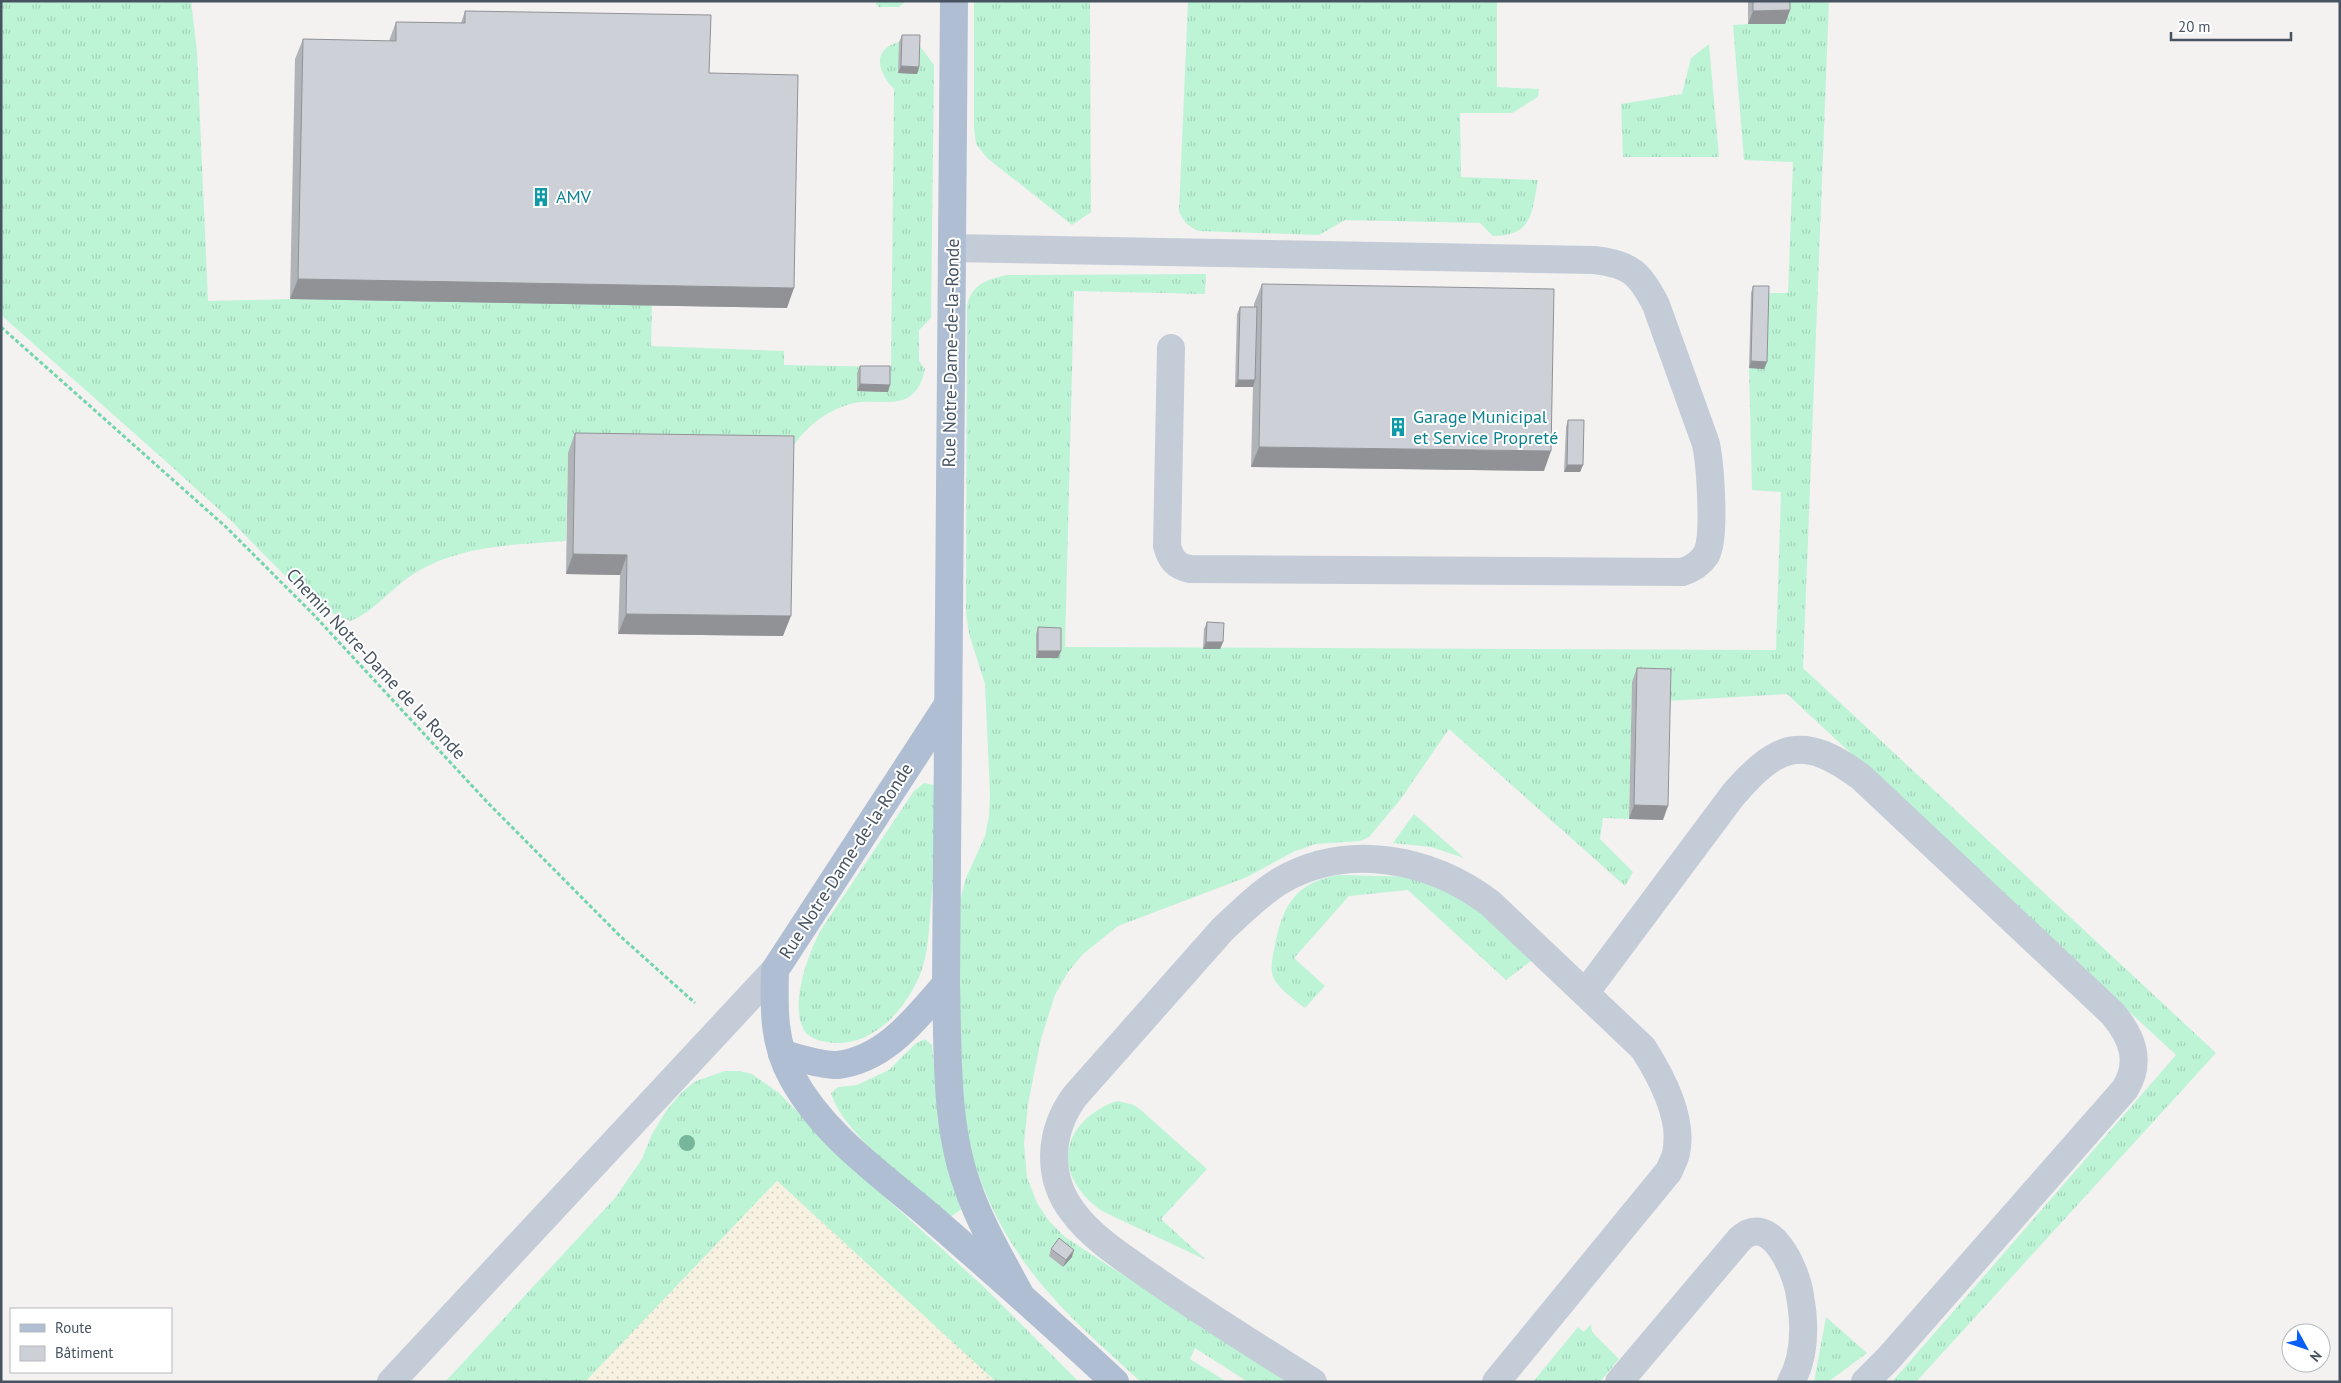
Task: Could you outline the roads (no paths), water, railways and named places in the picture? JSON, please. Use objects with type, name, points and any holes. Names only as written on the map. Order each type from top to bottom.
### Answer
[{"type":"main road","name":"Rue Notre-Dame-de-la-Ronde","points":[[954,1],[947,706],[946,984],[950,1110],[965,1181],[989,1239],[1021,1296]]},
{"type":"main road","name":"Rue Notre-Dame-de-la-Ronde","points":[[947,706],[775,970],[774,1022],[782,1054],[792,1077],[814,1111],[846,1143],[1021,1296],[1115,1382]]},
{"type":"main road","points":[[782,1054],[836,1065],[868,1057],[900,1034],[946,984]]},
{"type":"street","points":[[952,248],[1594,260],[1614,262],[1626,266],[1646,285],[1656,305],[1706,444],[1710,464],[1710,546],[1699,563],[1682,572],[1200,569],[1182,567],[1175,563],[1169,555],[1167,546],[1171,348]]},
{"type":"street","points":[[1586,992],[1733,795],[1753,772],[1772,757],[1790,750],[1808,749],[1825,753],[1861,777],[2106,1007],[2123,1026],[2133,1046],[2134,1060],[2131,1079],[2125,1089],[1888,1359],[1865,1382]]},
{"type":"street","points":[[1313,1382],[1199,1310],[1125,1259],[1087,1228],[1072,1212],[1058,1183],[1055,1167],[1056,1134],[1067,1106],[1222,930],[1244,909],[1279,882],[1297,873],[1334,861],[1355,859],[1394,860],[1430,870],[1459,882],[1490,903],[1643,1048],[1655,1067],[1674,1115],[1677,1137],[1676,1154],[1669,1171],[1496,1382]]},
{"type":"street","points":[[392,1382],[775,970]]},
{"type":"street","points":[[1619,1382],[1739,1240],[1745,1234],[1756,1231],[1766,1234],[1781,1250],[1791,1265],[1799,1288],[1802,1349],[1791,1382]]},
{"type":"place","name":"AMV","points":[[541,197]]},
{"type":"place","name":"Garage Municipal et Service Propreté","points":[[1398,427]]}]
